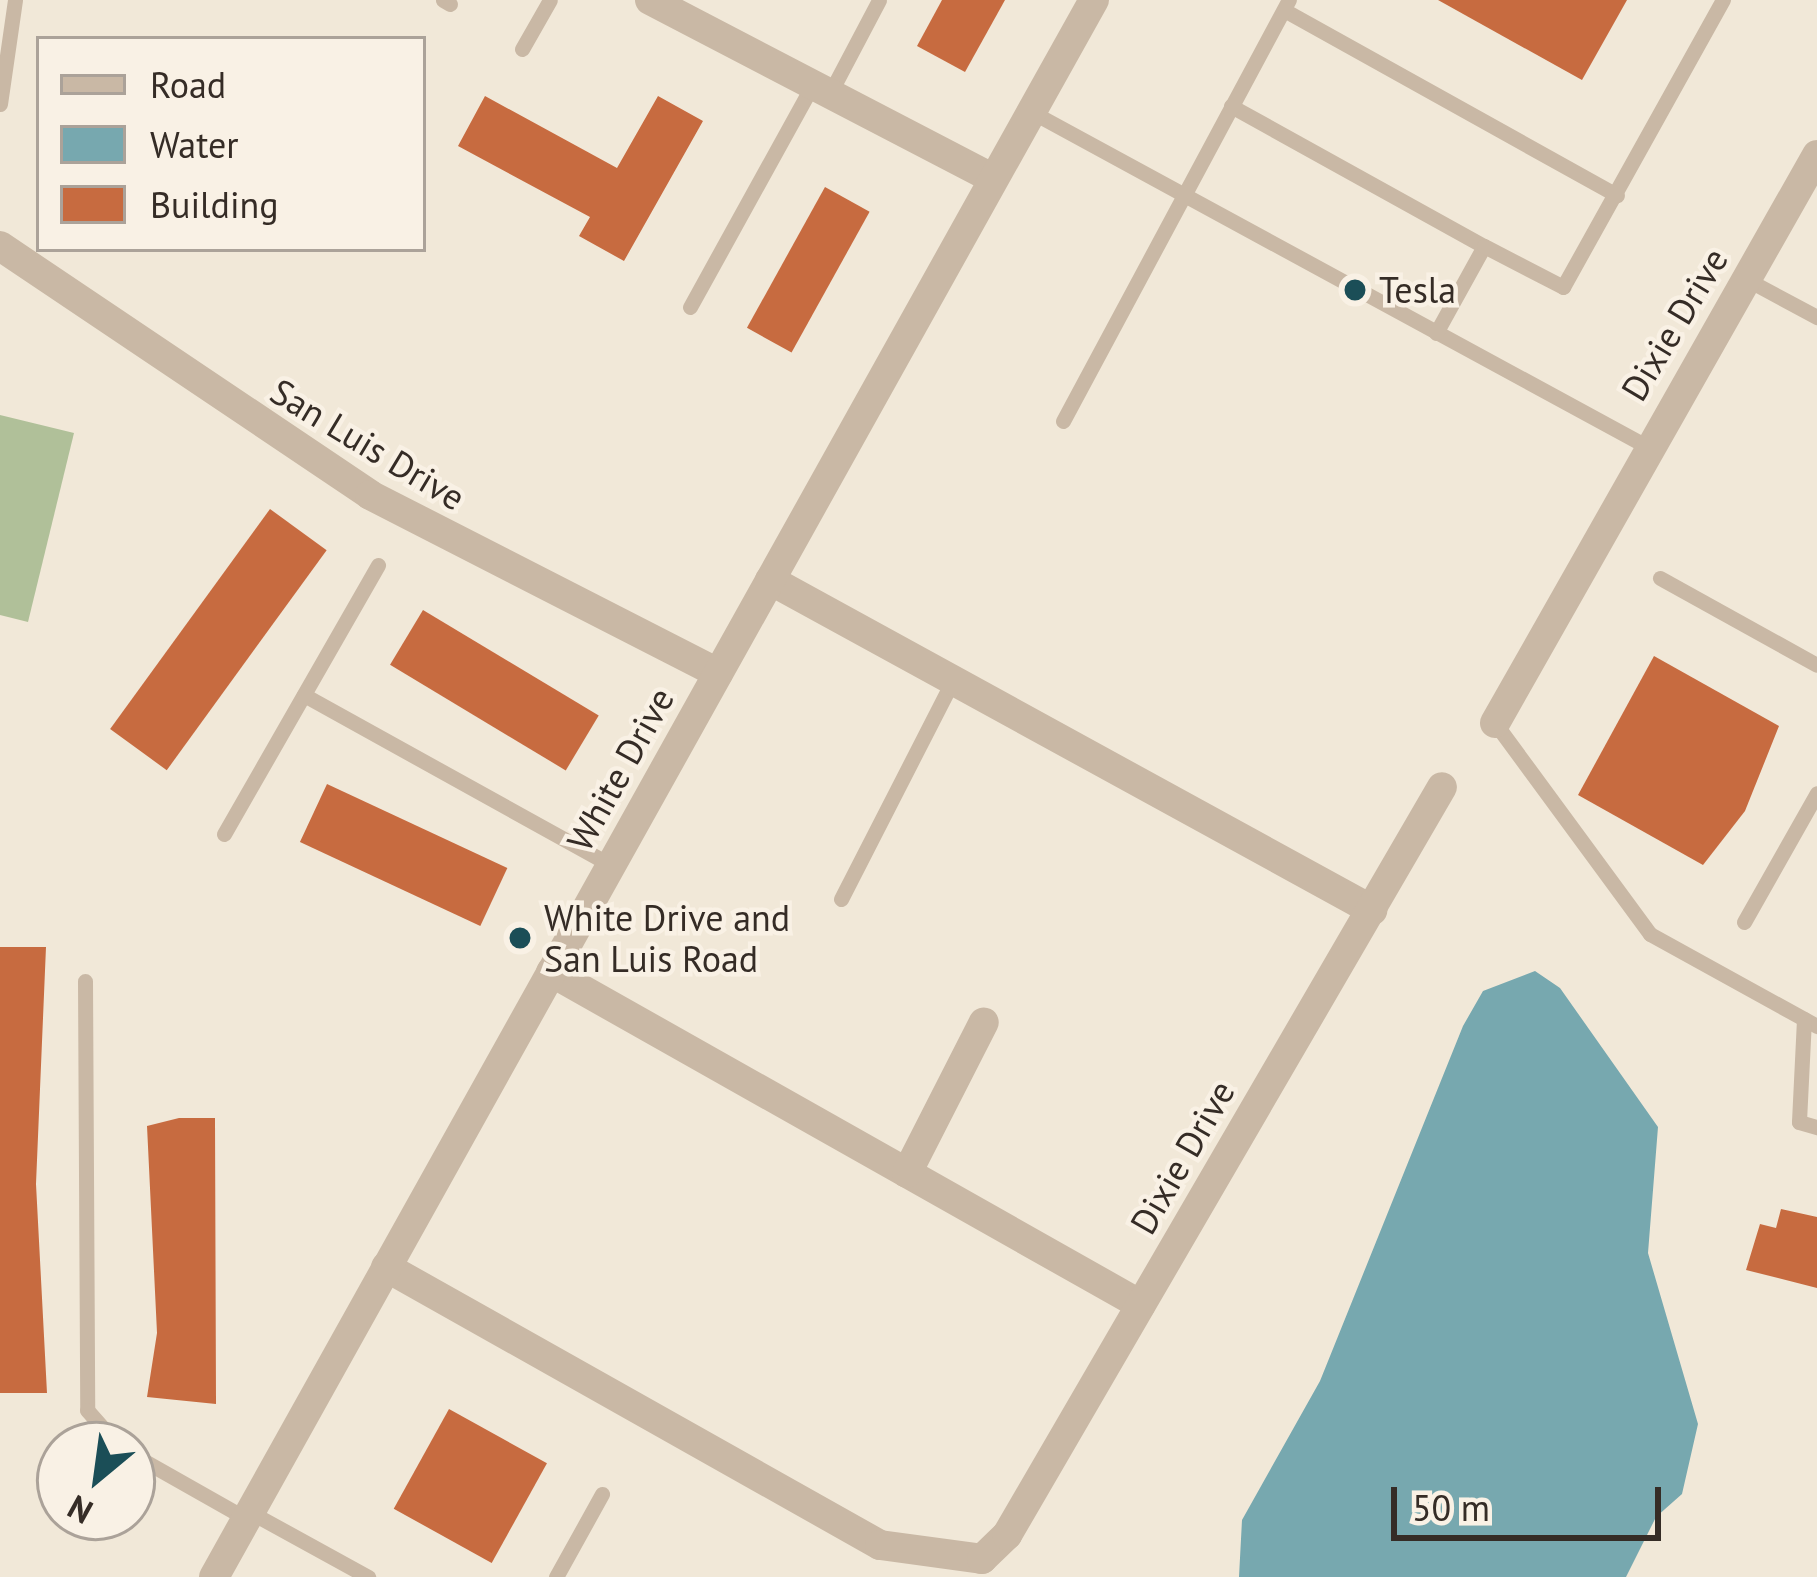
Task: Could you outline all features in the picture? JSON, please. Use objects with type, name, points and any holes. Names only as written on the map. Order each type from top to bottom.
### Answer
[{"type":"street","points":[[650,0],[992,178]]},
{"type":"street","name":"White Drive","points":[[214,1577],[1094,0]]},
{"type":"street","name":"Dixie Drive","points":[[1495,723],[1646,446],[1817,155]]},
{"type":"street","name":"San Luis Drive","points":[[0,246],[370,495],[718,673]]},
{"type":"street","points":[[770,580],[1372,910]]},
{"type":"street","name":"Dixie Drive","points":[[386,1268],[880,1545],[982,1559],[1007,1535],[1442,787]]},
{"type":"street","points":[[551,973],[1141,1305]]},
{"type":"street","points":[[907,1173],[984,1022]]},
{"type":"lane","points":[[0,104],[15,0]]},
{"type":"lane","points":[[523,50],[550,0]]},
{"type":"lane","points":[[690,307],[879,0]]},
{"type":"lane","points":[[1231,106],[1564,287],[1723,0]]},
{"type":"lane","points":[[1063,421],[1287,5],[1616,195]]},
{"type":"lane","points":[[1030,111],[1646,446]]},
{"type":"lane","points":[[1436,333],[1484,246]]},
{"type":"lane","points":[[1746,279],[1816,314]]},
{"type":"lane","points":[[224,834],[378,566]]},
{"type":"lane","points":[[1660,578],[1817,665]]},
{"type":"lane","points":[[842,898],[952,680]]},
{"type":"lane","points":[[304,695],[611,866]]},
{"type":"lane","points":[[1495,723],[1650,934],[1811,1023],[1799,1121],[1817,1127]]},
{"type":"lane","points":[[1744,922],[1817,793]]},
{"type":"lane","points":[[85,981],[87,1410],[97,1421]]},
{"type":"lane","points":[[156,1467],[368,1577]]},
{"type":"lane","points":[[556,1577],[602,1494]]},
{"type":"green space","points":[[0,415],[74,433],[28,622],[0,615]]},
{"type":"water","points":[[1535,971],[1560,988],[1658,1127],[1648,1253],[1698,1424],[1682,1494],[1656,1517],[1626,1577],[1239,1577],[1242,1520],[1320,1381],[1463,1026],[1483,991]]},
{"type":"building","points":[[942,0],[1005,0],[965,72],[917,46]]},
{"type":"building","points":[[1438,0],[1627,0],[1582,80]]},
{"type":"building","points":[[485,96],[617,168],[658,96],[703,121],[624,261],[579,236],[590,217],[458,146]]},
{"type":"building","points":[[825,187],[870,212],[792,353],[747,328]]},
{"type":"building","points":[[270,509],[327,550],[167,770],[110,729]]},
{"type":"building","points":[[423,610],[599,716],[566,770],[390,665]]},
{"type":"building","points":[[1654,656],[1779,726],[1745,811],[1703,865],[1578,795]]},
{"type":"building","points":[[327,784],[507,868],[480,926],[300,842]]},
{"type":"building","points":[[0,947],[46,947],[36,1184],[47,1393],[0,1393]]},
{"type":"building","points":[[179,1118],[215,1118],[216,1404],[147,1397],[157,1333],[147,1126]]},
{"type":"building","points":[[1781,1209],[1817,1217],[1817,1288],[1746,1270],[1760,1224],[1776,1228]]},
{"type":"building","points":[[449,1409],[547,1463],[492,1563],[394,1509]]},
{"type":"place","name":"Tesla","points":[[1355,290]]},
{"type":"place","name":"White Drive and San Luis Road","points":[[520,938]]}]
